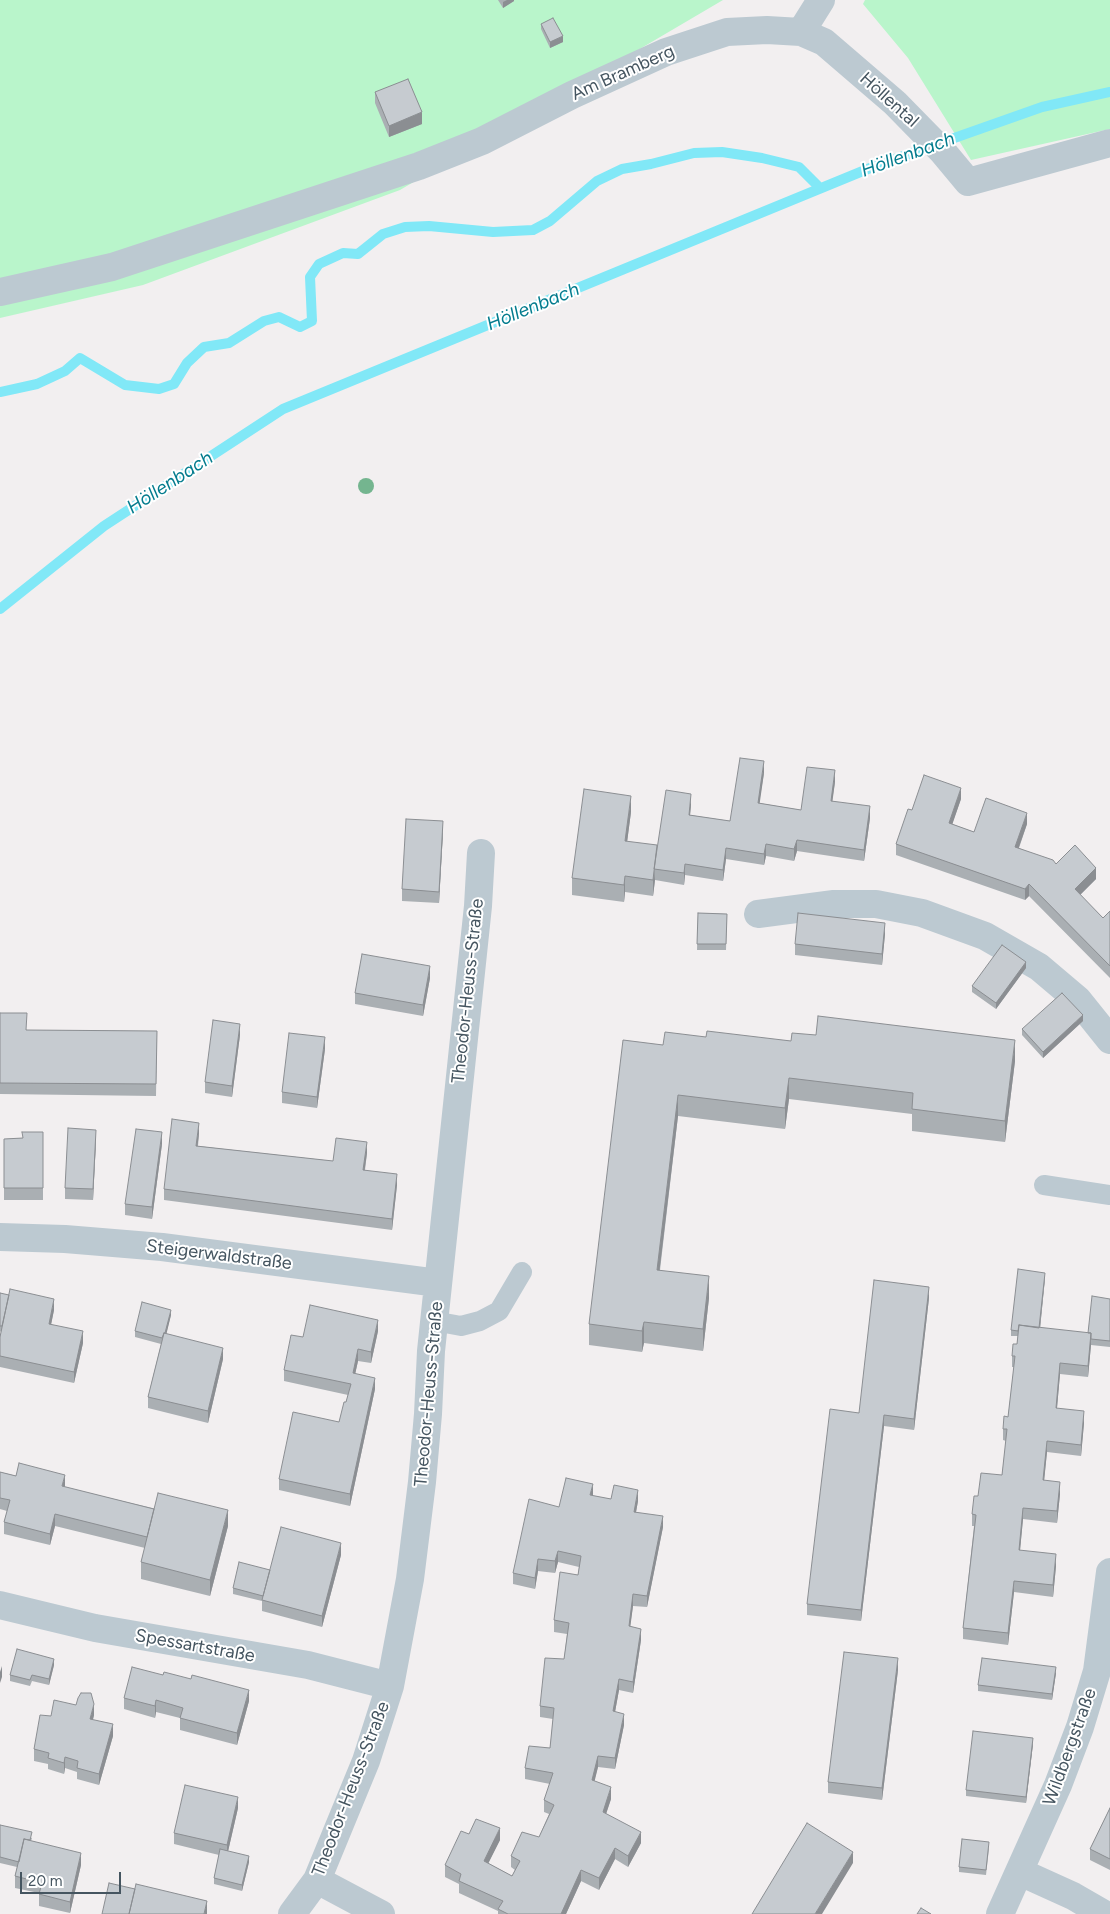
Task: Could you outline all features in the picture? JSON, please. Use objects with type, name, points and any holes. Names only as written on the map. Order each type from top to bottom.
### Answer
[{"type":"street","points":[[801,32],[821,0]]},
{"type":"street","name":"Am Bramberg","points":[[0,292],[112,267],[419,166],[482,141],[666,52],[727,32],[767,30],[801,32]]},
{"type":"street","name":"Höllental","points":[[801,32],[824,42],[895,103],[943,152],[968,182],[1110,144]]},
{"type":"street","name":"Theodor-Heuss-Straße","points":[[292,1914],[317,1880],[366,1761],[390,1686],[410,1579],[421,1492],[431,1351],[478,906],[481,853]]},
{"type":"street","points":[[758,914],[834,904],[876,904],[922,913],[985,936],[1039,967],[1078,1000],[1110,1040]]},
{"type":"street","name":"Steigerwaldstraße","points":[[0,1237],[65,1239],[162,1247],[438,1284]]},
{"type":"street","name":"Wildbergstraße","points":[[1000,1914],[1020,1872],[1103,1672],[1110,1572]]},
{"type":"street","name":"Spessartstraße","points":[[0,1605],[95,1628],[308,1665],[390,1686]]},
{"type":"street","points":[[1020,1872],[1073,1896],[1104,1914]]},
{"type":"street","points":[[317,1880],[381,1914]]},
{"type":"lane","points":[[1044,1185],[1110,1194]]},
{"type":"lane","points":[[434,1321],[461,1326],[480,1321],[499,1311],[522,1272]]},
{"type":"green space","points":[[0,0],[723,0],[400,190],[143,285],[0,318]]},
{"type":"green space","points":[[865,0],[1110,0],[1110,129],[971,160],[908,58],[863,4]]},
{"type":"building","points":[[553,18],[563,36],[550,42],[541,24]]},
{"type":"building","points":[[408,79],[422,112],[389,126],[375,92]]},
{"type":"building","points":[[740,758],[764,761],[758,803],[801,810],[807,767],[835,770],[831,801],[870,806],[864,850],[797,840],[794,849],[766,844],[764,854],[726,848],[723,870],[685,864],[684,873],[654,869],[666,790],[691,794],[689,815],[730,821]]},
{"type":"building","points":[[924,775],[961,788],[949,823],[974,832],[986,798],[1027,813],[1015,847],[1053,860],[1056,864],[1075,845],[1096,868],[1075,889],[1103,918],[1110,911],[1110,966],[1029,884],[1025,889],[896,844],[908,809],[912,810]]},
{"type":"building","points":[[584,789],[631,796],[625,841],[657,845],[653,880],[625,876],[624,885],[572,878]]},
{"type":"building","points":[[406,819],[443,821],[439,892],[402,889]]},
{"type":"building","points":[[698,913],[727,914],[726,944],[697,944]]},
{"type":"building","points":[[798,913],[885,923],[882,954],[795,944]]},
{"type":"building","points":[[1002,945],[1026,962],[996,1003],[972,986]]},
{"type":"building","points":[[362,954],[430,966],[423,1005],[355,993]]},
{"type":"building","points":[[1062,993],[1083,1015],[1043,1052],[1022,1029]]},
{"type":"building","points":[[0,1013],[27,1013],[26,1030],[157,1031],[156,1084],[0,1083]]},
{"type":"building","points":[[818,1016],[1015,1040],[1005,1121],[912,1109],[913,1093],[789,1078],[785,1108],[678,1095],[657,1270],[709,1276],[703,1329],[644,1322],[642,1331],[589,1324],[623,1040],[663,1045],[665,1032],[706,1037],[707,1031],[791,1041],[792,1033],[816,1035]]},
{"type":"building","points":[[213,1020],[240,1024],[232,1086],[205,1082]]},
{"type":"building","points":[[289,1033],[325,1037],[317,1097],[282,1092]]},
{"type":"building","points":[[172,1119],[199,1123],[196,1146],[333,1161],[336,1138],[367,1142],[363,1170],[397,1174],[392,1219],[164,1189]]},
{"type":"building","points":[[68,1128],[96,1130],[93,1189],[65,1188]]},
{"type":"building","points":[[136,1129],[162,1132],[152,1207],[125,1204]]},
{"type":"building","points":[[22,1132],[43,1132],[43,1188],[4,1188],[4,1139],[23,1138]]},
{"type":"building","points":[[1018,1269],[1045,1273],[1039,1328],[1019,1325],[1018,1331],[1011,1330]]},
{"type":"building","points":[[874,1280],[929,1287],[914,1419],[884,1415],[861,1610],[807,1604],[830,1409],[859,1413]]},
{"type":"building","points":[[10,1289],[54,1299],[49,1324],[83,1331],[74,1372],[0,1356],[0,1337]]},
{"type":"building","points":[[0,1293],[9,1295],[2,1326],[0,1326]]},
{"type":"building","points":[[1092,1296],[1110,1299],[1110,1341],[1091,1339],[1091,1333],[1088,1333]]},
{"type":"building","points":[[142,1302],[171,1310],[162,1338],[135,1331]]},
{"type":"building","points":[[310,1305],[378,1320],[371,1352],[358,1349],[353,1373],[375,1378],[350,1494],[279,1479],[293,1412],[339,1422],[351,1384],[284,1370],[291,1335],[303,1337]]},
{"type":"building","points":[[1019,1325],[1091,1333],[1088,1366],[1060,1363],[1056,1408],[1084,1411],[1081,1445],[1047,1441],[1043,1480],[1060,1482],[1057,1511],[1023,1508],[1019,1550],[1056,1554],[1053,1585],[1014,1581],[1008,1633],[963,1628],[976,1515],[972,1514],[974,1496],[978,1496],[981,1473],[1002,1475],[1007,1429],[1003,1429],[1004,1416],[1008,1417],[1015,1356],[1012,1356],[1013,1344],[1017,1344]]},
{"type":"building","points":[[164,1333],[223,1348],[208,1411],[148,1397]]},
{"type":"building","points":[[19,1463],[65,1475],[62,1486],[154,1509],[147,1537],[55,1514],[50,1534],[4,1522],[10,1500],[0,1498],[0,1472],[16,1476]]},
{"type":"building","points":[[566,1478],[593,1484],[590,1495],[611,1499],[614,1485],[638,1490],[634,1512],[663,1516],[647,1596],[633,1594],[629,1626],[641,1629],[633,1682],[619,1679],[613,1711],[624,1714],[615,1758],[598,1756],[592,1780],[611,1787],[603,1812],[641,1832],[628,1856],[615,1848],[599,1878],[581,1870],[561,1914],[508,1914],[498,1909],[503,1901],[459,1881],[461,1874],[445,1865],[461,1831],[469,1834],[476,1819],[500,1828],[484,1861],[512,1876],[520,1861],[511,1856],[522,1832],[539,1837],[554,1805],[544,1800],[553,1773],[525,1768],[529,1746],[550,1748],[554,1708],[540,1706],[545,1658],[564,1659],[569,1623],[554,1620],[560,1572],[578,1575],[581,1556],[558,1551],[555,1561],[538,1559],[535,1578],[513,1573],[529,1499],[559,1507]]},
{"type":"building","points":[[158,1493],[228,1510],[210,1580],[141,1562]]},
{"type":"building","points":[[281,1527],[341,1543],[322,1616],[262,1600]]},
{"type":"building","points":[[239,1562],[270,1570],[263,1596],[233,1588]]},
{"type":"building","points":[[17,1649],[54,1659],[49,1679],[32,1675],[30,1680],[10,1675]]},
{"type":"building","points":[[844,1652],[898,1658],[882,1788],[828,1782]]},
{"type":"building","points":[[982,1658],[1056,1667],[1052,1694],[978,1685]]},
{"type":"building","points":[[132,1667],[163,1675],[164,1672],[191,1679],[192,1675],[249,1690],[237,1733],[180,1718],[183,1708],[156,1700],[155,1706],[124,1698]]},
{"type":"building","points":[[81,1693],[91,1693],[94,1704],[90,1719],[113,1724],[99,1774],[77,1768],[78,1761],[65,1757],[64,1763],[48,1758],[49,1753],[34,1749],[40,1715],[51,1716],[54,1700],[76,1705]]},
{"type":"building","points":[[973,1731],[1033,1738],[1026,1797],[966,1790]]},
{"type":"building","points":[[185,1785],[238,1797],[227,1845],[174,1833]]},
{"type":"building","points":[[1110,1808],[1110,1859],[1090,1849]]},
{"type":"building","points":[[807,1823],[853,1852],[815,1914],[752,1914]]},
{"type":"building","points":[[0,1825],[32,1832],[30,1840],[24,1839],[19,1862],[0,1857]]},
{"type":"building","points":[[24,1839],[81,1853],[70,1902],[39,1894],[42,1883],[15,1876]]},
{"type":"building","points":[[962,1839],[989,1842],[986,1870],[959,1867]]},
{"type":"building","points":[[220,1849],[249,1856],[242,1885],[214,1878]]},
{"type":"building","points":[[109,1883],[135,1889],[129,1914],[102,1914]]},
{"type":"building","points":[[136,1884],[207,1901],[204,1914],[129,1914]]},
{"type":"building","points":[[921,1908],[931,1914],[917,1914]]},
{"type":"waterway","name":"Höllenbach","points":[[0,609],[104,526],[283,409],[875,166],[1042,107],[1110,92]]},
{"type":"waterway","points":[[0,392],[37,384],[65,371],[80,358],[125,385],[159,389],[174,384],[187,363],[204,347],[229,343],[264,321],[279,317],[300,327],[312,321],[310,277],[319,264],[343,253],[358,254],[383,234],[405,227],[429,226],[493,232],[533,230],[550,221],[597,181],[622,169],[694,153],[722,152],[762,158],[799,167],[820,188]]}]
